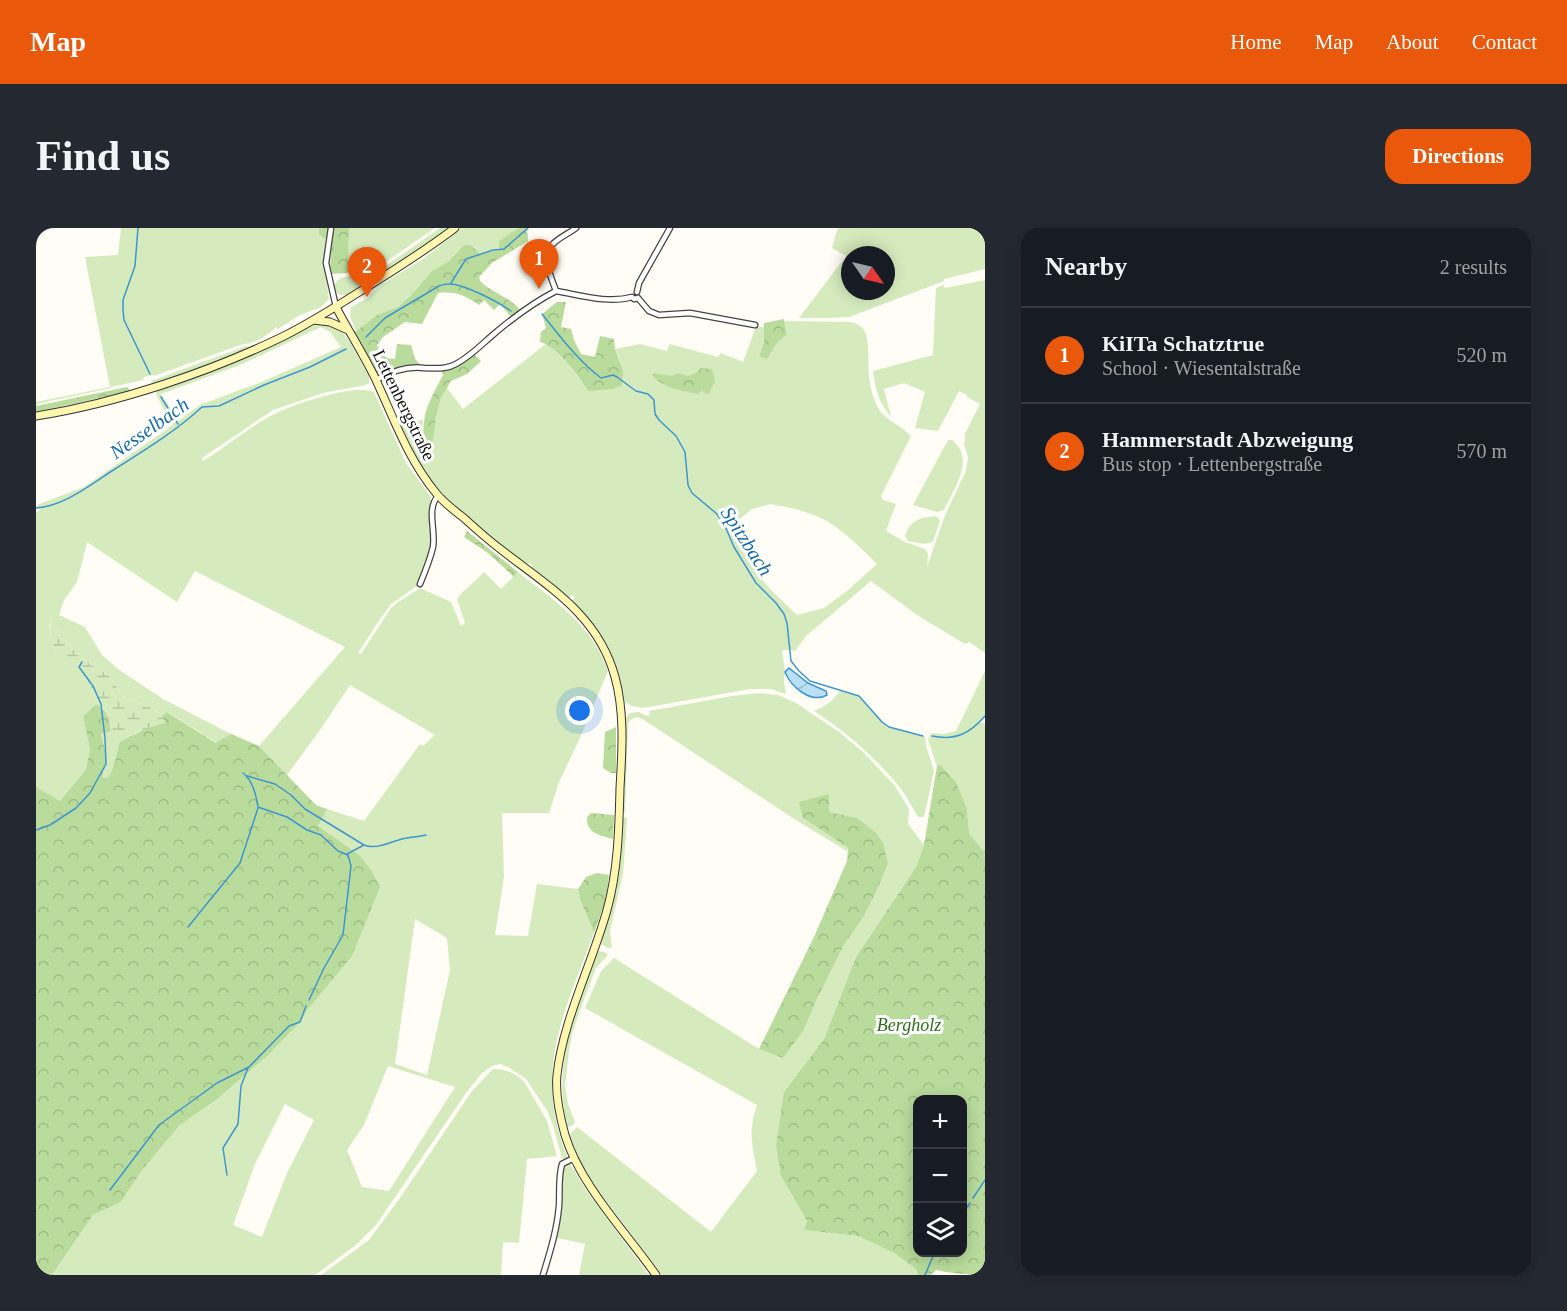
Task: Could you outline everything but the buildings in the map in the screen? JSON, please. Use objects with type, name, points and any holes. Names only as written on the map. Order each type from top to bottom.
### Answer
[{"type":"street","points":[[331,228],[326,263],[336,307]]},
{"type":"street","points":[[36,416],[66,411],[151,388],[220,364],[285,336],[336,307],[455,228]]},
{"type":"street","points":[[556,291],[549,273],[548,255],[552,245],[576,228]]},
{"type":"street","points":[[376,380],[400,370],[423,368],[436,370],[454,366],[520,315],[556,291],[613,300],[635,297],[639,294],[637,292],[639,283],[670,228]]},
{"type":"street","points":[[635,297],[649,311],[659,315],[690,313],[755,325]]},
{"type":"street","name":"Lettenbergstraße","points":[[336,307],[376,380],[410,455],[438,496],[582,615],[597,634],[609,657],[619,692],[621,711],[621,764],[615,864],[608,906],[566,1031],[557,1077],[559,1108],[565,1137],[574,1158],[595,1193],[656,1275]]},
{"type":"street","points":[[313,320],[335,323],[350,331]]},
{"type":"street","points":[[420,584],[432,548],[434,537],[432,505],[438,496]]},
{"type":"street","points":[[543,1275],[556,1228],[562,1164],[574,1158]]},
{"type":"green space","points":[[121,228],[319,228],[319,235],[326,240],[324,263],[329,299],[321,307],[300,315],[278,329],[276,327],[265,336],[252,342],[154,376],[144,377],[143,380],[36,404],[36,402],[110,387],[85,257],[118,255]]},
{"type":"green space","points":[[319,228],[349,228],[348,273],[330,274],[331,243],[319,235]]},
{"type":"green space","points":[[349,228],[435,228],[384,263],[348,273]]},
{"type":"green space","points":[[440,228],[448,228],[416,252],[347,295],[340,295],[336,292],[334,285],[341,278],[387,265]]},
{"type":"green space","points":[[462,228],[518,228],[499,241],[499,248],[479,254],[471,245],[464,245],[449,261],[432,271],[398,307],[377,315],[356,331],[350,316],[351,307],[368,298],[379,286],[423,259]]},
{"type":"green space","points":[[518,228],[527,228],[528,241],[492,263],[479,277],[480,281],[521,311],[512,318],[500,304],[494,310],[484,300],[479,305],[460,294],[438,293],[422,324],[405,322],[383,337],[377,345],[384,356],[395,359],[397,344],[411,345],[415,359],[423,367],[400,370],[376,380],[350,331],[356,331],[377,315],[398,307],[432,271],[449,261],[464,245],[471,245],[480,254],[499,249],[499,241]]},
{"type":"green space","points":[[839,228],[985,228],[985,269],[944,279],[944,281],[895,300],[895,246],[841,246],[841,253],[832,248]]},
{"type":"green space","points":[[841,263],[841,300],[894,300],[849,317],[799,318]]},
{"type":"green space","points":[[985,280],[985,653],[969,642],[965,644],[917,615],[871,581],[806,636],[795,651],[782,650],[786,694],[771,689],[750,689],[643,708],[631,706],[625,702],[618,671],[608,646],[594,624],[572,601],[575,597],[572,595],[568,598],[532,569],[530,563],[527,565],[481,530],[443,495],[416,461],[397,422],[423,420],[422,431],[433,432],[441,398],[447,388],[463,409],[547,343],[568,364],[588,391],[620,361],[615,349],[640,344],[667,351],[670,344],[718,357],[721,353],[743,362],[756,327],[764,327],[764,342],[759,356],[787,334],[785,321],[851,322],[861,326],[865,333],[868,345],[870,384],[878,408],[911,436],[881,496],[883,500],[896,504],[886,531],[905,542],[925,549],[928,554],[927,567],[945,515],[966,471],[968,457],[964,444],[965,434],[980,404],[959,391],[938,431],[915,428],[925,392],[904,383],[884,389],[891,417],[878,396],[873,371],[933,355],[936,288],[943,285],[945,288]],"holes":[[[770,504],[805,512],[825,520],[846,535],[877,564],[824,608],[797,615],[757,574],[741,536],[738,520],[752,509]]]},
{"type":"green space","points":[[557,302],[566,302],[561,327],[571,329],[581,354],[595,357],[600,336],[614,339],[623,371],[622,386],[588,391],[560,355],[540,342],[541,332],[546,328],[542,314]]},
{"type":"green space","points":[[784,319],[787,334],[776,344],[767,359],[759,356],[764,342],[764,323]]},
{"type":"green space","points":[[316,324],[332,324],[342,331],[369,376],[369,383],[323,393],[273,410],[202,460],[260,422],[287,409],[314,399],[348,391],[374,392],[406,463],[431,497],[432,543],[417,586],[391,604],[358,653],[361,654],[391,608],[420,588],[451,602],[461,626],[465,623],[457,599],[465,589],[484,572],[501,589],[518,572],[562,607],[582,627],[591,637],[608,671],[559,782],[549,813],[502,813],[504,877],[495,935],[528,936],[537,884],[578,889],[594,933],[563,1017],[552,1070],[553,1098],[558,1128],[568,1159],[562,1158],[548,1112],[526,1079],[500,1064],[482,1073],[466,1093],[376,1225],[356,1245],[315,1275],[52,1275],[93,1215],[121,1202],[143,1169],[179,1126],[216,1100],[301,1021],[308,1009],[358,854],[317,826],[327,809],[364,821],[420,744],[423,746],[435,735],[350,685],[287,775],[259,746],[345,647],[195,571],[177,602],[87,542],[77,582],[64,600],[59,615],[85,627],[102,655],[118,669],[163,699],[231,734],[217,743],[168,712],[163,715],[122,696],[109,675],[79,656],[57,631],[50,627],[51,616],[49,628],[57,657],[79,672],[90,685],[97,704],[83,716],[90,750],[86,769],[60,801],[36,788],[36,512],[40,511],[37,505],[84,487],[173,425],[156,394],[157,391],[237,361]],"holes":[[[321,327],[330,332],[341,347],[259,383],[200,405],[178,421],[161,394],[240,365]],[[415,919],[447,938],[450,970],[427,1075],[395,1064]],[[388,1066],[455,1087],[389,1191],[362,1187],[347,1150],[364,1125]],[[285,1104],[314,1120],[287,1173],[262,1237],[233,1225],[255,1164]]]},
{"type":"green space","points":[[246,346],[249,347],[214,363],[154,384],[151,381]]},
{"type":"green space","points":[[473,353],[481,361],[467,374],[451,381],[441,398],[432,447],[429,450],[425,449],[426,410],[443,375],[441,369]]},
{"type":"green space","points":[[701,368],[712,369],[715,381],[709,393],[706,394],[702,390],[698,394],[673,388],[661,383],[652,375],[654,373],[671,376],[678,373],[688,376]]},
{"type":"green space","points":[[127,387],[131,391],[36,412],[36,406]]},
{"type":"green space","points":[[948,440],[952,440],[959,448],[963,465],[944,510],[937,512],[913,505]]},
{"type":"green space","points":[[936,516],[940,520],[933,542],[925,544],[908,541],[905,536],[913,523]]},
{"type":"green space","points":[[467,531],[518,572],[514,577],[488,553],[464,537]]},
{"type":"green space","points":[[49,627],[57,631],[79,656],[109,675],[122,696],[163,715],[165,723],[113,742],[107,712],[97,704],[90,685],[79,672],[57,658]]},
{"type":"green space","points":[[985,671],[985,715],[980,721],[985,724],[985,849],[983,852],[969,833],[967,809],[940,766],[937,766],[928,740],[931,733],[943,734],[956,731]]},
{"type":"green space","points":[[840,691],[859,696],[889,727],[925,737],[934,771],[924,817],[918,817],[898,785],[869,754],[814,711],[829,703]]},
{"type":"green space","points":[[759,693],[778,695],[796,703],[839,732],[863,752],[895,786],[909,809],[908,824],[924,845],[916,867],[856,957],[824,1039],[784,1092],[781,1176],[807,1221],[804,1230],[858,1236],[894,1253],[916,1269],[918,1275],[662,1275],[591,1181],[569,1135],[577,1127],[711,1232],[757,1171],[752,1131],[757,1105],[585,1008],[601,971],[614,958],[759,1049],[783,1058],[816,1001],[844,945],[864,916],[888,864],[857,818],[829,812],[829,796],[803,818],[848,848],[847,851],[637,717],[631,719],[628,724],[625,812],[623,812],[625,719],[630,713],[639,712],[647,716],[650,715],[649,711]]},
{"type":"green space","points":[[97,704],[107,713],[112,731],[101,734],[107,758],[102,777],[108,778],[110,774],[120,741],[141,731],[167,712],[216,743],[231,734],[259,746],[316,805],[327,809],[318,826],[358,854],[371,870],[380,887],[352,956],[308,1009],[301,1021],[270,1053],[216,1100],[179,1126],[143,1169],[121,1202],[93,1215],[52,1275],[36,1275],[36,787],[60,801],[86,769],[90,750],[83,716]]},
{"type":"green space","points":[[616,727],[616,773],[611,773],[603,768],[605,732]]},
{"type":"green space","points":[[112,731],[122,735],[108,778],[102,777],[107,758],[101,733]]},
{"type":"green space","name":"Bergholz","points":[[940,765],[956,782],[967,809],[969,833],[983,851],[985,849],[985,1274],[960,1274],[936,1270],[931,1275],[918,1275],[916,1269],[894,1253],[858,1236],[804,1230],[807,1221],[781,1176],[776,1145],[784,1092],[824,1039],[856,957],[916,867],[924,845],[937,766]]},
{"type":"green space","points":[[828,794],[829,812],[857,818],[875,832],[883,843],[888,864],[864,916],[844,945],[803,1031],[783,1058],[759,1049],[814,937],[847,861],[848,848],[803,818],[799,802]]},
{"type":"green space","points":[[591,813],[614,815],[613,839],[591,830],[587,817]]},
{"type":"green space","points":[[622,817],[627,818],[623,874],[610,931],[612,948],[608,948],[601,944],[618,873]]},
{"type":"green space","points":[[597,873],[609,875],[606,899],[594,933],[578,889],[586,877]]},
{"type":"green space","points":[[598,951],[608,955],[596,968],[572,1034],[569,1051],[565,1086],[568,1104],[575,1122],[572,1126],[567,1127],[562,1080],[564,1058],[575,1016]]},
{"type":"green space","points":[[493,1069],[511,1072],[525,1083],[547,1121],[557,1156],[527,1159],[519,1243],[503,1242],[501,1275],[321,1275],[369,1240],[472,1091]]},
{"type":"green space","points":[[569,1164],[649,1275],[579,1275],[585,1244],[557,1238],[562,1174],[564,1168]]},
{"type":"water","points":[[789,668],[808,683],[826,691],[827,695],[815,697],[802,692],[788,678],[785,672]]},
{"type":"waterway","points":[[138,228],[135,266],[123,300],[123,310],[124,320],[150,374]]},
{"type":"waterway","points":[[451,283],[466,259],[493,250],[504,249],[528,228]]},
{"type":"waterway","name":"Nesselbach","points":[[366,337],[385,318],[445,284],[471,290],[511,311]]},
{"type":"waterway","name":"Spitzbach","points":[[542,314],[577,356],[601,378],[613,375],[636,391],[648,394],[654,400],[655,414],[676,436],[685,452],[688,485],[692,493],[717,514],[756,583],[784,614],[791,661],[799,671],[810,681],[859,696],[889,727],[923,736]]},
{"type":"waterway","name":"Nesselbach","points":[[36,508],[57,503],[77,493],[160,440],[202,407],[219,406],[346,349]]},
{"type":"waterway","points":[[161,397],[178,424]]},
{"type":"waterway","points":[[36,830],[50,825],[76,808],[90,793],[106,764],[101,704],[93,686],[79,667],[82,662]]},
{"type":"waterway","name":"Spitzbach","points":[[932,736],[948,737],[962,734],[974,727],[985,716]]},
{"type":"waterway","points":[[243,773],[252,784],[258,807],[287,817],[307,830],[321,835],[338,851],[348,855],[351,866],[343,935],[309,1000]]},
{"type":"waterway","points":[[247,776],[275,784],[305,809],[364,845]]},
{"type":"waterway","points":[[188,927],[240,863],[258,808]]},
{"type":"waterway","points":[[347,854],[364,845],[378,846],[426,835]]},
{"type":"waterway","points":[[110,1190],[159,1125],[217,1083],[249,1067],[289,1026],[300,1022],[306,1006]]},
{"type":"waterway","points":[[227,1175],[223,1148],[238,1124],[241,1086],[248,1068]]},
{"type":"waterway","points":[[973,1198],[985,1180]]},
{"type":"waterway","points":[[967,1207],[970,1203]]},
{"type":"waterway","points":[[925,1275],[933,1257]]},
{"type":"place","name":"KiITa Schatztrue","points":[[539,289]]},
{"type":"place","name":"Hammerstadt Abzweigung","points":[[367,297]]}]
